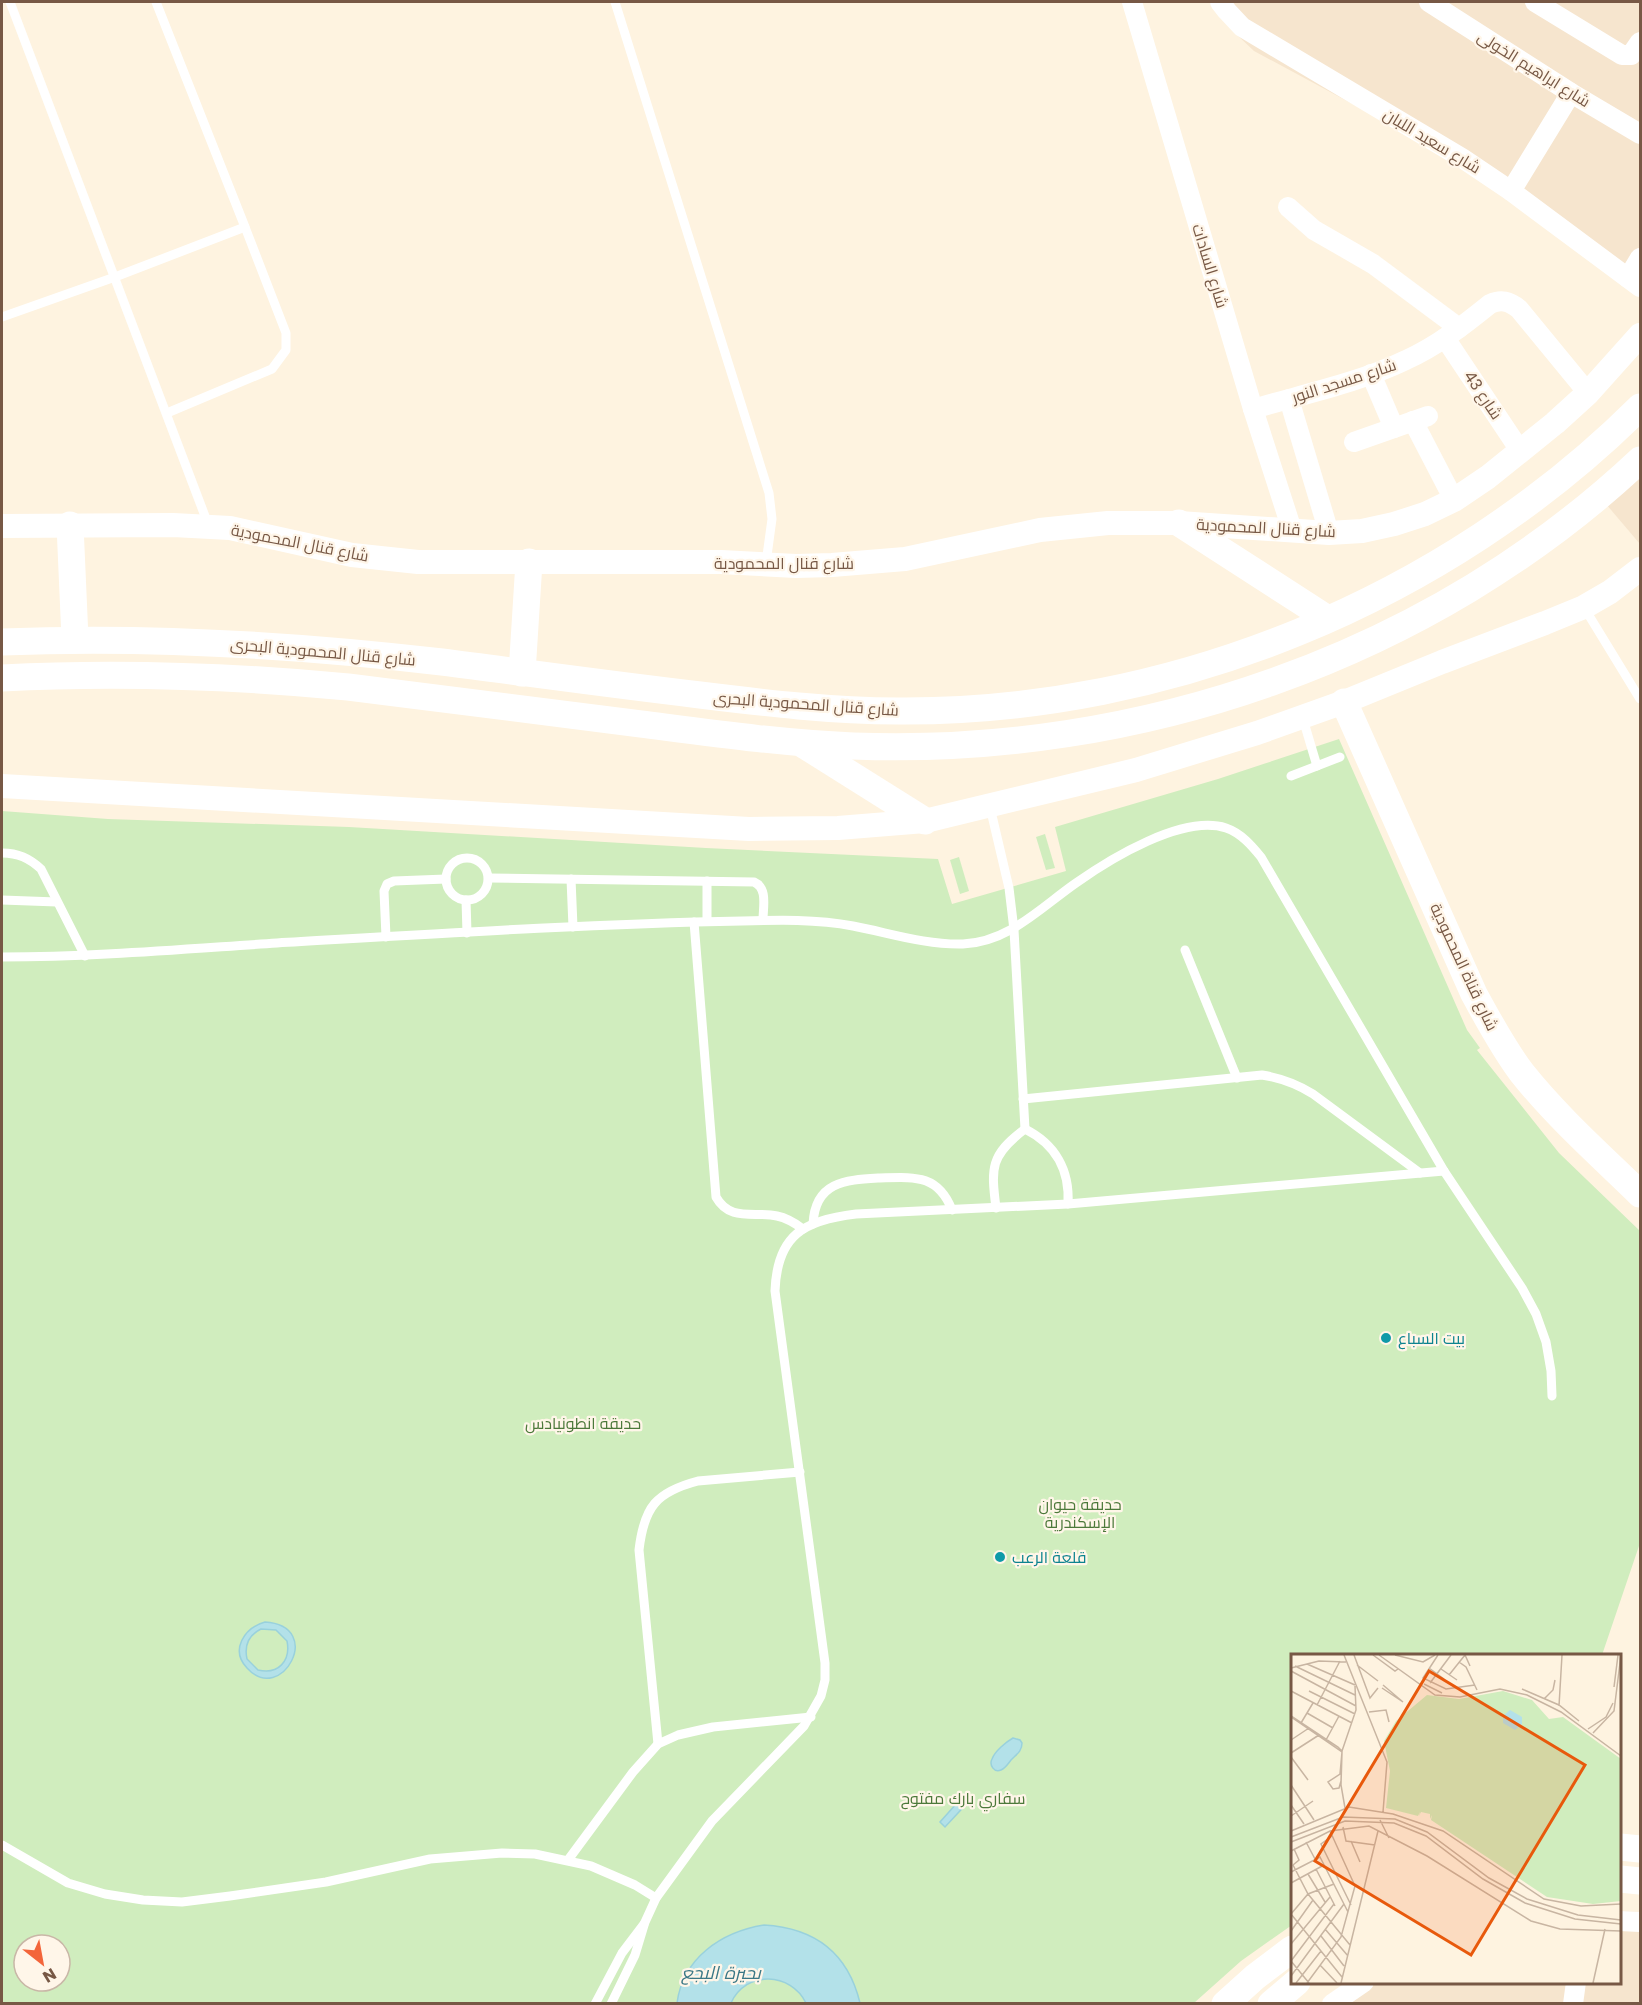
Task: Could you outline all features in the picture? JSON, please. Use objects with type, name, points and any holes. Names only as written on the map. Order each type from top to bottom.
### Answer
[{"type":"main road","name":"شارع قنال المحمودية البحرى","points":[[2,642],[75,639],[257,645],[369,655],[757,702],[877,711],[951,710],[1057,700],[1158,680],[1253,650],[1328,619],[1391,589],[1477,538],[1558,480],[1641,407]]},
{"type":"main road","name":"شارع قنال المحمودية البحرى","points":[[2,678],[149,675],[281,680],[801,743],[855,746],[964,744],[1047,736],[1119,725],[1170,713],[1270,683],[1367,644],[1459,595],[1546,537],[1588,506],[1641,460]]},
{"type":"main road","points":[[1179,523],[1328,619]]},
{"type":"main road","points":[[70,525],[75,639]]},
{"type":"main road","points":[[522,673],[529,562]]},
{"type":"main road","name":"شارع قناة المحمودية","points":[[1344,702],[1474,994],[1498,1038],[1521,1072],[1551,1106],[1641,1194]]},
{"type":"main road","points":[[801,743],[925,821]]},
{"type":"main road","points":[[1621,1847],[1641,1849]]},
{"type":"main road","points":[[1621,1879],[1641,1881]]},
{"type":"main road","points":[[1225,2004],[1255,1977],[1291,1950]]},
{"type":"main road","points":[[1271,2004],[1296,1984]]},
{"type":"street","name":"شارع السادات","points":[[1131,2],[1253,410],[1293,530]]},
{"type":"street","name":"شارع سعيد اللبان","points":[[1220,2],[1242,27],[1462,158],[1511,191],[1634,282]]},
{"type":"street","name":"شارع ابراهيم الخولى","points":[[1429,2],[1571,93],[1641,134]]},
{"type":"street","points":[[1535,2],[1560,8],[1622,55],[1636,48]]},
{"type":"street","points":[[1511,191],[1571,93]]},
{"type":"street","name":"شارع 43","points":[[1288,207],[1314,230],[1373,264],[1452,333],[1521,452]]},
{"type":"street","points":[[1634,282],[1641,258]]},
{"type":"street","name":"شارع مسجد النور","points":[[1253,410],[1371,374],[1406,360],[1452,333],[1497,301],[1505,301],[1519,309],[1588,393]]},
{"type":"street","name":"شارع قنال المحمودية","points":[[2,526],[209,526],[230,528],[385,559],[450,562],[721,562],[823,566],[869,563],[941,552],[1040,530],[1108,524],[1179,523],[1329,532],[1362,531],[1425,514],[1454,500],[1521,452],[1588,393],[1641,335]]},
{"type":"street","points":[[1371,374],[1394,428]]},
{"type":"street","points":[[1289,399],[1329,532]]},
{"type":"street","points":[[1354,442],[1420,419],[1454,500]]},
{"type":"street","points":[[2,786],[749,829],[838,828],[925,821],[1136,770],[1257,733],[1344,702],[1584,607],[1610,592],[1641,569]]},
{"type":"street","points":[[1621,1921],[1641,1923]]},
{"type":"street","points":[[1332,2004],[1362,1984]]},
{"type":"street","points":[[1574,2004],[1576,1984]]},
{"type":"lane","points":[[10,2],[209,526]]},
{"type":"lane","points":[[156,2],[286,333],[286,350],[272,369],[167,413]]},
{"type":"lane","points":[[615,2],[769,493],[772,519],[765,564]]},
{"type":"lane","points":[[2,317],[245,227]]},
{"type":"lane","points":[[1584,607],[1641,699]]},
{"type":"lane","points":[[1302,717],[1317,766]]},
{"type":"lane","points":[[1291,776],[1340,758]]},
{"type":"lane","points":[[989,805],[1009,888],[1014,930],[1025,1129]]},
{"type":"lane","points":[[2,957],[85,956],[573,927],[763,920],[821,922],[852,926],[927,943],[970,944],[991,940],[1014,930],[1080,880],[1156,839],[1178,830],[1210,826],[1227,829],[1240,836],[1257,852],[1270,872],[1444,1171],[1522,1288],[1536,1314],[1546,1342],[1552,1396]]},
{"type":"lane","points":[[2,853],[21,855],[40,869],[85,956]]},
{"type":"lane","points":[[463,858],[477,860],[487,871],[489,878],[488,885],[480,896],[466,900],[452,894],[446,879],[451,866],[463,858]]},
{"type":"lane","points":[[489,878],[758,883],[763,889],[763,920]]},
{"type":"lane","points":[[386,937],[384,891],[387,884],[394,881],[446,879]]},
{"type":"lane","points":[[571,879],[573,927]]},
{"type":"lane","points":[[707,881],[707,921]]},
{"type":"lane","points":[[2,900],[57,902]]},
{"type":"lane","points":[[466,900],[467,933]]},
{"type":"lane","points":[[694,922],[716,1197],[724,1209],[731,1212],[775,1216],[795,1222],[803,1229]]},
{"type":"lane","points":[[1185,950],[1237,1078]]},
{"type":"lane","points":[[1023,1099],[1262,1075],[1275,1077],[1301,1087],[1367,1132],[1420,1173]]},
{"type":"lane","points":[[1025,1129],[1044,1141],[1059,1159],[1067,1181],[1068,1204]]},
{"type":"lane","points":[[996,1208],[993,1177],[996,1160],[1006,1145],[1025,1129]]},
{"type":"lane","points":[[611,2004],[635,1955],[645,1922],[656,1898],[712,1821],[811,1717],[821,1696],[825,1680],[825,1663],[775,1291],[781,1254],[795,1236],[803,1229],[834,1216],[1068,1204],[1444,1171]]},
{"type":"lane","points":[[813,1224],[816,1207],[824,1193],[838,1183],[855,1180],[913,1177],[924,1179],[942,1191],[952,1210]]},
{"type":"lane","points":[[658,1744],[639,1550],[643,1521],[649,1510],[666,1493],[698,1480],[800,1472]]},
{"type":"lane","points":[[568,1860],[633,1772],[658,1744],[678,1735],[712,1727],[811,1717]]},
{"type":"lane","points":[[2,1845],[68,1883],[105,1894],[142,1900],[182,1902],[326,1882],[430,1859],[502,1853],[535,1854],[568,1860],[614,1875],[656,1898]]},
{"type":"lane","points":[[595,2004],[622,1953],[645,1922]]},
{"type":"shaded area","points":[[1209,2],[1640,2],[1640,293],[1460,162],[1254,51],[1234,32]]},
{"type":"shaded area","points":[[1640,470],[1640,544],[1606,504]]},
{"type":"shaded area","points":[[1621,1911],[1640,1912],[1640,2003],[1323,2004],[1351,1984],[1621,1984]]},
{"type":"green space","name":"حديقة انطونيادس","points":[[1339,739],[1467,1030],[1480,1048],[1477,1050],[1559,1153],[1640,1231],[1640,1543],[1602,1654],[1291,1654],[1291,1926],[1241,1961],[1194,2003],[2,2003],[2,811],[108,819],[349,827],[938,859],[952,904],[1066,871],[1055,827],[1218,779]]},
{"type":"green space","points":[[1045,834],[1055,868],[1046,870],[1036,837]]},
{"type":"green space","points":[[959,857],[969,891],[960,894],[950,860]]},
{"type":"water","points":[[265,1622],[283,1627],[293,1636],[295,1648],[292,1661],[284,1671],[273,1677],[260,1677],[247,1668],[242,1661],[240,1647],[242,1640],[251,1629]],"holes":[[[261,1629],[276,1630],[287,1641],[285,1660],[282,1665],[272,1670],[258,1670],[247,1659],[248,1641]]]},
{"type":"water","points":[[1013,1738],[1022,1743],[1020,1750],[1003,1769],[998,1771],[994,1769],[991,1764],[993,1756]]},
{"type":"water","points":[[965,1794],[971,1799],[945,1827],[940,1822]]},
{"type":"water","name":"بحيرة البجع","points":[[764,1925],[799,1931],[827,1946],[847,1970],[855,1985],[860,2003],[806,2003],[790,1985],[768,1979],[757,1980],[747,1985],[738,1992],[731,2003],[677,2003],[687,1973],[707,1950],[733,1934]]},
{"type":"place","name":"بيت السباع","points":[[1386,1338]]},
{"type":"place","name":"قلعة الرعب","points":[[1000,1557]]},
{"type":"park label","name":"حديقة حيوان الإسكندرية","points":[[1080,1513]]},
{"type":"park label","name":"سفاري بارك مفتوح","points":[[963,1798]]}]
